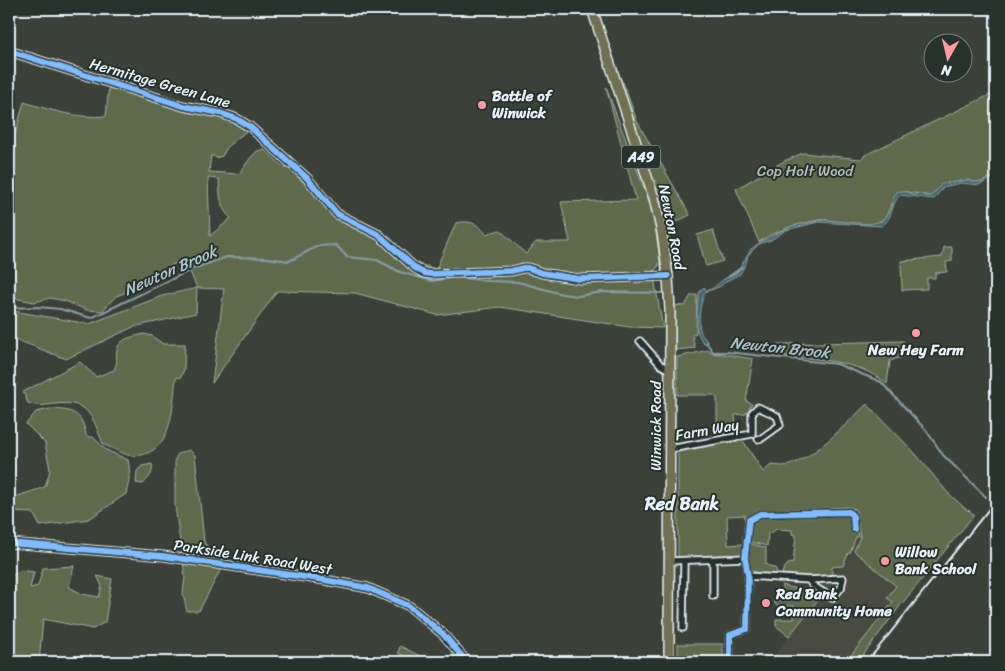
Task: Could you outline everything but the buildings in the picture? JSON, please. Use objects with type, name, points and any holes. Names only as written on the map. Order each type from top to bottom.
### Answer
[{"type":"main road","name":"Newton Road","points":[[592,9],[652,192],[662,233],[668,276],[670,310]]},
{"type":"main road","name":"Winwick Road","points":[[669,662],[670,310]]},
{"type":"street","name":"Hermitage Green Lane","points":[[9,51],[175,103],[220,113],[237,119],[250,127],[307,178],[337,214],[379,235],[415,268],[424,273],[511,271],[523,268],[578,279],[668,276]]},
{"type":"street","points":[[640,340],[661,365],[670,370]]},
{"type":"street","name":"Farm Way","points":[[670,449],[752,434],[752,413],[758,407],[777,416],[780,426],[758,439]]},
{"type":"street","points":[[730,662],[730,635],[747,628],[748,576],[745,558],[749,520],[760,514],[849,512],[853,516],[854,529]]},
{"type":"street","name":"Parkside Link Road West","points":[[9,542],[162,556],[368,588],[409,606],[443,634],[467,662]]},
{"type":"street","points":[[670,562],[745,558]]},
{"type":"street","points":[[713,561],[714,596]]},
{"type":"street","points":[[683,628],[684,562]]},
{"type":"street","points":[[748,576],[809,580],[843,578],[842,588],[832,598],[812,585],[809,580]]},
{"type":"shaded area","name":"Willow Bank School","points":[[911,468],[900,593],[846,662],[770,662],[817,600],[815,594],[806,591],[807,574],[836,571],[853,551],[847,547]]},
{"type":"green space","points":[[623,82],[637,121],[690,215],[674,223],[662,217],[647,162],[620,83]]},
{"type":"green space","points":[[109,85],[221,115],[250,128],[228,146],[222,156],[216,158],[211,156],[209,172],[238,174],[254,154],[262,150],[266,151],[279,164],[288,169],[290,166],[296,172],[295,174],[349,226],[389,244],[405,260],[436,269],[456,223],[473,223],[486,234],[500,230],[526,254],[536,242],[570,242],[561,202],[636,200],[606,87],[653,212],[660,261],[658,267],[653,272],[663,328],[630,327],[500,307],[437,315],[355,293],[277,291],[212,383],[224,289],[197,288],[184,258],[132,290],[116,296],[102,311],[87,310],[65,301],[50,298],[34,302],[9,297],[9,156],[24,102],[75,115],[106,116]],"holes":[[[208,178],[219,179],[222,205],[231,218],[210,236]]]},
{"type":"green space","name":"Cop Holt Wood","points":[[996,92],[996,175],[982,182],[968,180],[942,184],[931,196],[902,191],[894,196],[886,217],[875,224],[853,224],[823,219],[792,226],[759,242],[736,189],[784,161],[803,153],[861,159],[865,155]]},
{"type":"green space","points":[[713,230],[723,261],[706,266],[697,235]]},
{"type":"green space","points":[[944,247],[952,247],[952,261],[946,262],[947,272],[935,273],[935,278],[927,278],[927,289],[902,290],[901,261],[942,257]]},
{"type":"green space","points":[[197,288],[196,313],[133,327],[66,359],[12,338],[9,335],[9,313],[13,311],[89,324],[162,296]]},
{"type":"green space","points":[[691,295],[697,295],[696,333],[692,335],[695,348],[676,350],[674,305],[685,306]]},
{"type":"green space","points":[[145,334],[152,336],[163,344],[185,344],[184,369],[181,377],[176,378],[169,427],[157,447],[148,453],[132,456],[103,444],[96,425],[88,412],[75,405],[66,403],[35,405],[28,403],[23,392],[80,362],[96,377],[114,370],[118,346],[128,338]]},
{"type":"green space","points":[[903,341],[910,354],[890,361],[887,384],[862,369],[848,365],[819,359],[775,355],[777,344]]},
{"type":"green space","points":[[709,350],[710,353],[753,359],[746,401],[752,404],[746,414],[735,415],[737,436],[724,438],[717,429],[717,398],[714,395],[677,395],[677,357]]},
{"type":"green space","points":[[867,404],[913,451],[948,493],[974,515],[900,606],[858,662],[846,662],[893,602],[887,598],[896,586],[854,551],[860,537],[856,509],[848,507],[757,512],[749,516],[745,540],[743,540],[745,515],[727,516],[728,545],[744,544],[740,556],[678,558],[678,453],[679,451],[742,439],[763,472],[771,465],[783,466],[793,464],[804,458],[828,441]]},
{"type":"green space","points":[[50,409],[70,411],[78,416],[82,421],[86,435],[93,437],[106,450],[128,460],[129,477],[126,494],[89,519],[40,526],[33,513],[9,512],[9,499],[45,487],[50,470],[45,443],[26,424],[36,412]]},
{"type":"green space","points":[[189,450],[195,455],[204,541],[220,571],[199,611],[187,611],[183,594],[185,576],[175,506],[175,459],[178,454]]},
{"type":"green space","points":[[152,464],[152,473],[147,480],[143,484],[136,483],[137,471],[142,466]]},
{"type":"green space","points":[[854,510],[858,537],[856,537],[843,566],[832,567],[832,574],[828,576],[784,578],[782,576],[783,570],[788,564],[793,563],[796,535],[792,534],[792,530],[776,529],[772,533],[768,533],[767,546],[748,541],[753,522],[760,517],[785,512]]},
{"type":"green space","points":[[749,543],[766,548],[766,564],[776,569],[777,574],[766,574],[751,569],[748,562]]},
{"type":"green space","points":[[74,566],[69,587],[82,594],[99,597],[102,586],[97,576],[112,579],[105,622],[93,629],[43,619],[39,662],[9,662],[9,577],[21,570],[34,572],[30,588],[38,586],[43,568]]},
{"type":"green space","points":[[782,585],[815,594],[818,600],[789,636],[776,626],[776,619],[794,619],[794,606],[777,606],[774,603],[774,600],[782,599]]},
{"type":"green space","points":[[678,644],[723,644],[723,662],[678,662]]},
{"type":"green space","points":[[400,646],[432,662],[418,662],[398,653]]},
{"type":"green space","points":[[777,656],[785,662],[754,662],[754,659]]},
{"type":"water","points":[[996,175],[996,177],[979,185],[961,183],[943,187],[934,199],[900,195],[889,218],[882,226],[819,222],[786,230],[771,240],[759,244],[748,255],[740,274],[719,287],[705,292],[700,307],[699,323],[701,333],[708,343],[704,344],[699,336],[697,322],[699,292],[704,287],[706,290],[712,289],[724,279],[737,273],[751,249],[762,241],[792,226],[824,220],[869,224],[882,221],[890,211],[894,196],[898,191],[914,195],[919,193],[931,196],[942,184],[968,180],[982,182]]},
{"type":"waterway","name":"Newton Brook","points":[[9,308],[38,307],[60,309],[91,318],[195,268],[227,257],[268,258],[289,261],[318,246],[336,245],[347,257],[377,260],[400,272],[432,281],[455,277],[518,282],[562,294],[578,296],[602,292],[664,293]]},
{"type":"waterway","name":"Newton Brook","points":[[728,277],[742,267]]},
{"type":"waterway","name":"Newton Brook","points":[[706,342],[713,352],[837,364],[881,382],[926,430],[943,455],[986,497]]},
{"type":"railway","points":[[867,662],[996,500]]},
{"type":"cycle path","points":[[9,51],[183,106],[220,113],[237,119],[250,127],[307,178],[337,214],[379,235],[415,268],[424,273],[511,271],[528,268],[542,273],[579,279],[668,276]]},
{"type":"cycle path","points":[[730,662],[730,635],[747,629],[748,576],[745,558],[749,520],[760,514],[849,512],[853,516],[854,529]]},
{"type":"cycle path","points":[[9,543],[163,556],[368,588],[409,606],[443,634],[467,662]]},
{"type":"place","name":"Battle of Winwick","points":[[482,105]]},
{"type":"place","name":"New Hey Farm","points":[[916,333]]},
{"type":"place","name":"Willow Bank School","points":[[885,561]]},
{"type":"place","name":"Red Bank Community Home","points":[[766,603]]},
{"type":"district","name":"Red Bank","points":[[682,504]]}]
